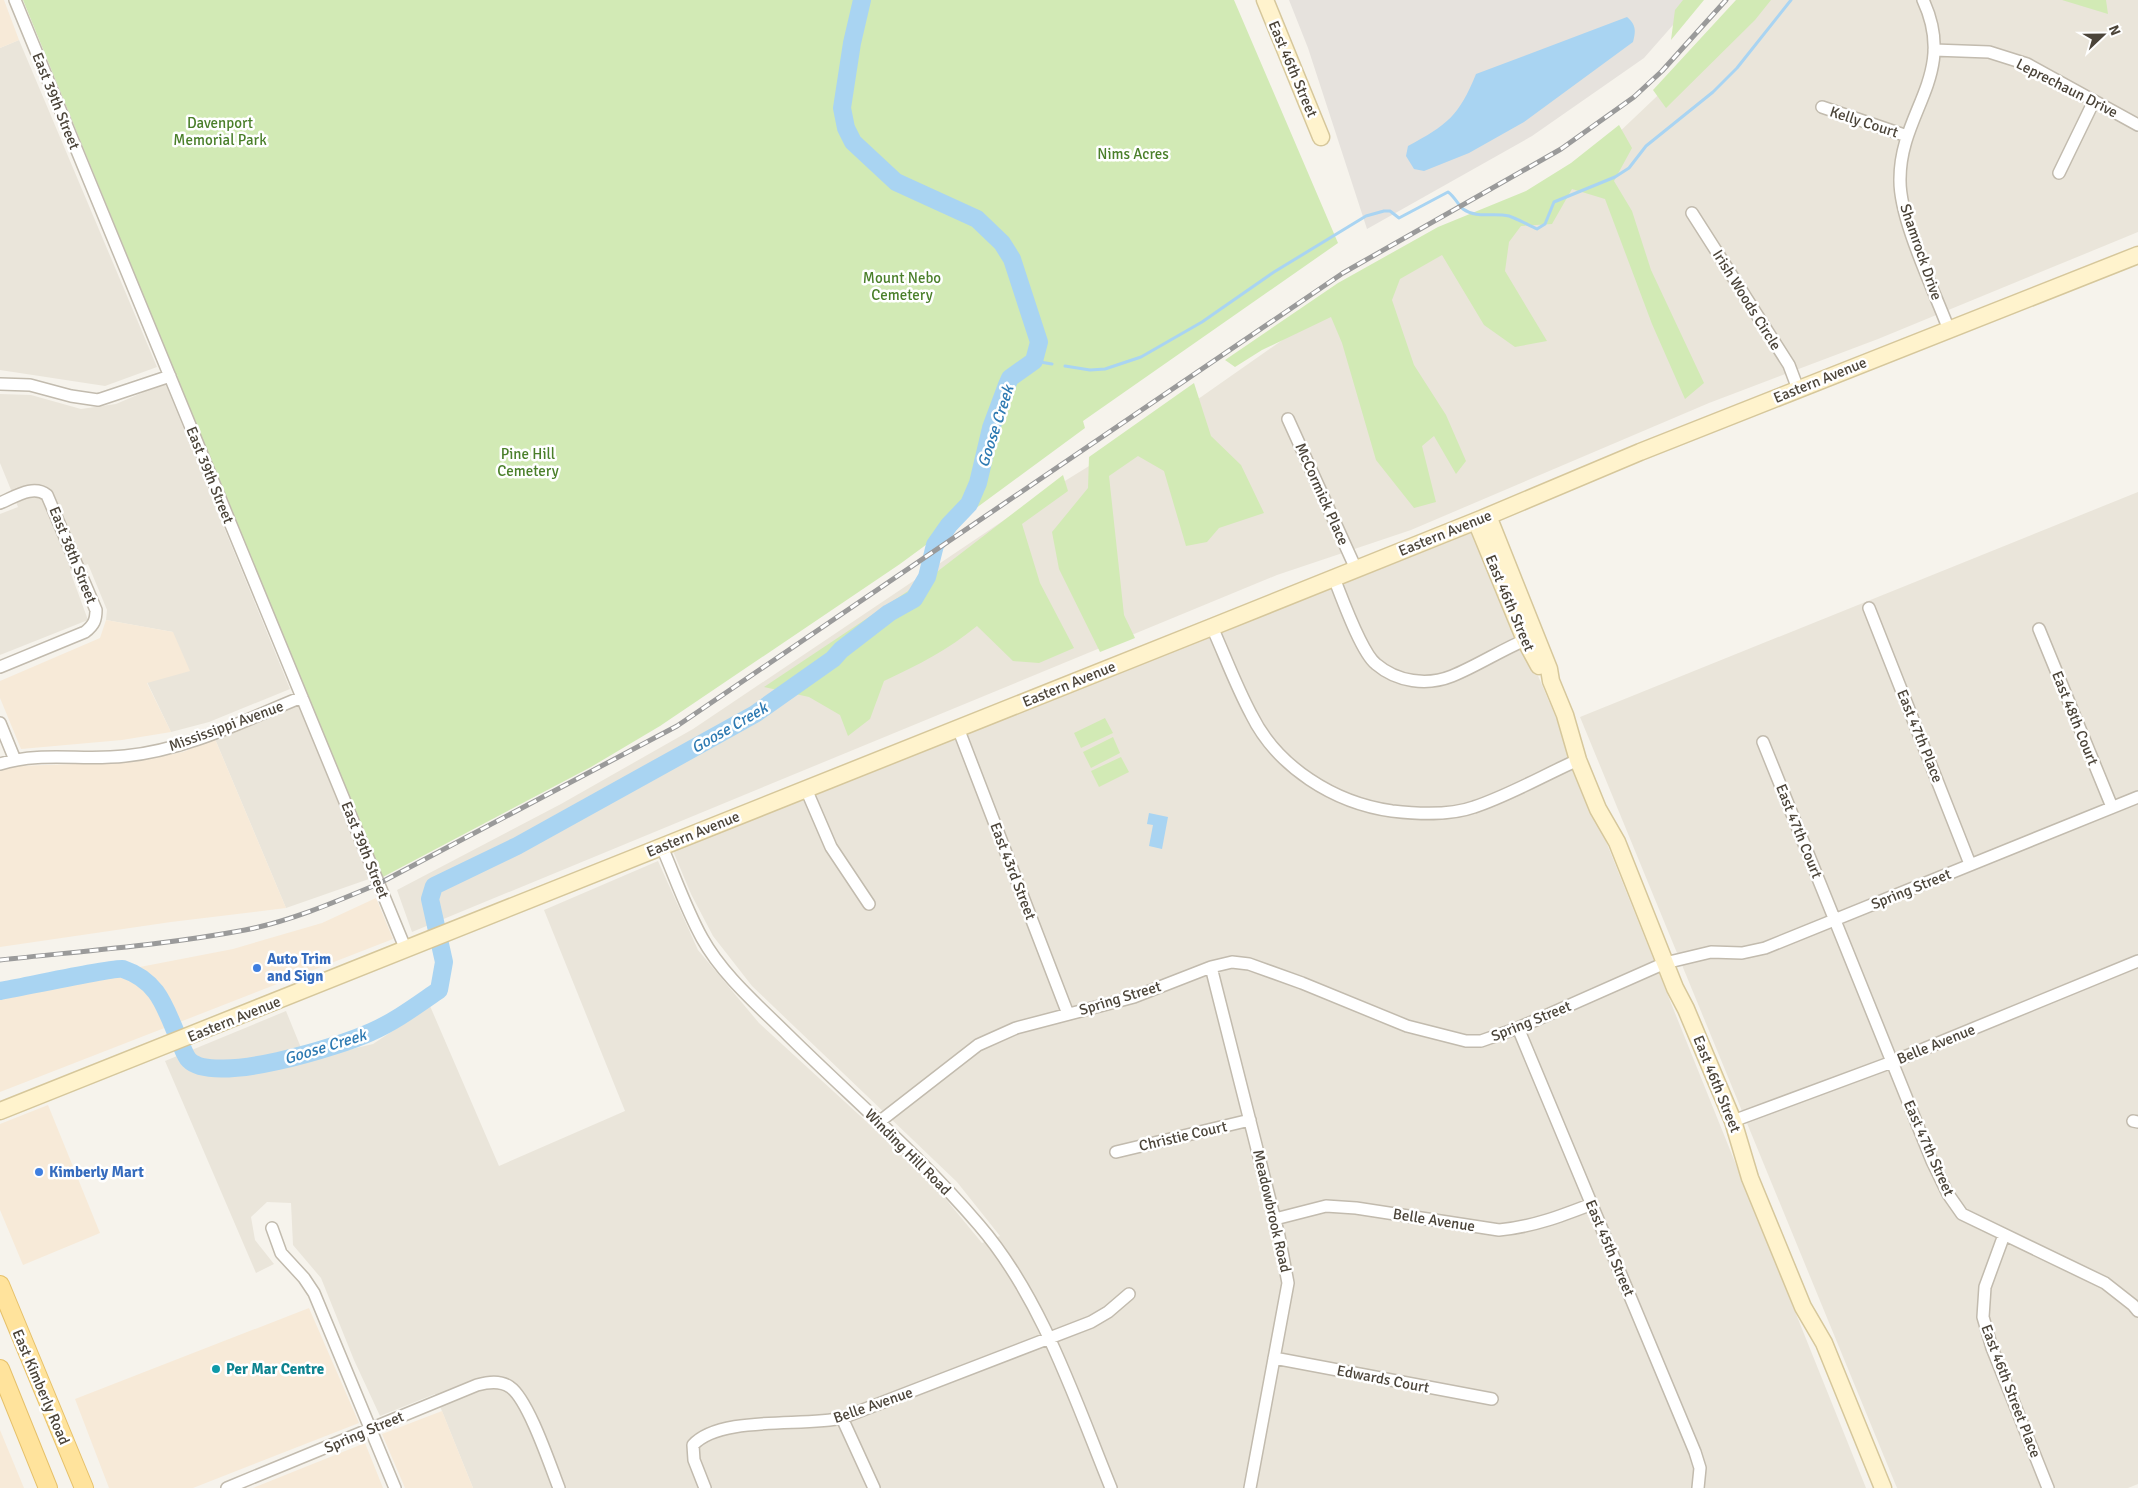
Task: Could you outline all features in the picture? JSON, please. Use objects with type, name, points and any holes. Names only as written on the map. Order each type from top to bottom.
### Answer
[{"type":"main road","name":"East 46th Street","points":[[1265,0],[1321,137]]},
{"type":"main road","name":"Eastern Avenue","points":[[0,1112],[1334,578],[1640,452],[2138,255]]},
{"type":"main road","name":"East 46th Street","points":[[1482,518],[1530,638],[1549,669],[1551,681],[1565,715],[1578,760],[1598,808],[1617,842],[1665,963],[1733,1121],[1750,1178],[1803,1307],[1824,1344],[1883,1488]]},
{"type":"main road","name":"East Kimberly Road","points":[[0,1285],[84,1488]]},
{"type":"main road","name":"East Kimberly Road","points":[[0,1369],[48,1488]]},
{"type":"street","name":"East 39th Street","points":[[15,0],[406,950]]},
{"type":"street","name":"Shamrock Drive","points":[[1923,0],[1927,10],[1934,50],[1927,91],[1907,136],[1900,178],[1902,203],[1949,330]]},
{"type":"street","name":"Leprechaun Drive","points":[[1934,50],[1989,52],[2027,64],[2138,125]]},
{"type":"street","points":[[2059,172],[2094,101]]},
{"type":"street","name":"Kelly Court","points":[[1822,107],[1907,136]]},
{"type":"street","name":"Irish Woods Circle","points":[[1692,213],[1789,365],[1798,389]]},
{"type":"street","points":[[0,384],[30,385],[71,396],[98,400],[170,376]]},
{"type":"street","name":"McCormick Place","points":[[1288,419],[1356,569]]},
{"type":"street","name":"East 38th Street","points":[[0,503],[26,492],[41,490],[52,502],[96,610],[95,624],[86,632],[0,667]]},
{"type":"street","points":[[1334,578],[1358,635],[1375,664],[1394,675],[1414,682],[1430,682],[1451,677],[1530,638]]},
{"type":"street","name":"East 47th Place","points":[[1869,608],[1970,864]]},
{"type":"street","points":[[1212,627],[1251,715],[1274,748],[1286,762],[1320,786],[1359,804],[1401,812],[1447,813],[1474,808],[1578,760]]},
{"type":"street","name":"East 48th Court","points":[[2039,629],[2112,807]]},
{"type":"street","name":"Mississippi Avenue","points":[[0,764],[48,755],[95,758],[126,756],[166,748],[191,742],[302,697]]},
{"type":"street","points":[[0,723],[15,760]]},
{"type":"street","name":"East 43rd Street","points":[[958,728],[1068,1014]]},
{"type":"street","name":"East 47th Court","points":[[1763,742],[1835,920]]},
{"type":"street","points":[[806,789],[830,847],[869,904]]},
{"type":"street","name":"Spring Street","points":[[879,1122],[978,1045],[1016,1028],[1134,997],[1211,967],[1232,962],[1249,964],[1407,1026],[1466,1041],[1481,1041],[1518,1028],[1665,963],[1711,952],[1754,952],[2138,796]]},
{"type":"street","name":"Winding Hill Road","points":[[662,847],[702,939],[723,968],[746,994],[922,1163],[980,1226],[1033,1306],[1111,1488]]},
{"type":"street","name":"East 47th Street","points":[[1835,920],[1932,1161],[1948,1194],[1962,1214],[2106,1284],[2138,1311]]},
{"type":"street","name":"Belle Avenue","points":[[1733,1121],[1892,1062],[2138,961]]},
{"type":"street","name":"Meadowbrook Road","points":[[1211,967],[1275,1219],[1288,1282],[1250,1488]]},
{"type":"street","name":"East 45th Street","points":[[1518,1028],[1700,1468],[1698,1488]]},
{"type":"street","name":"Christie Court","points":[[1116,1152],[1250,1120]]},
{"type":"street","name":"Belle Avenue","points":[[1275,1219],[1326,1206],[1334,1206],[1499,1230],[1521,1228],[1548,1221],[1592,1204]]},
{"type":"street","points":[[272,1228],[281,1253],[304,1278],[314,1293],[395,1488]]},
{"type":"street","name":"East 46th Street Place","points":[[2004,1235],[1985,1287],[1983,1317],[1992,1348],[2048,1488]]},
{"type":"street","name":"Belle Avenue","points":[[705,1488],[694,1460],[694,1446],[709,1435],[742,1426],[778,1422],[819,1422],[842,1418],[1049,1340],[1097,1319],[1130,1294]]},
{"type":"street","name":"Edwards Court","points":[[1274,1358],[1492,1398]]},
{"type":"street","name":"Spring Street","points":[[227,1488],[477,1386],[501,1383],[509,1386],[522,1398],[559,1488]]},
{"type":"street","points":[[842,1418],[874,1488]]},
{"type":"shaded area","points":[[0,0],[4,0],[19,40],[0,48]]},
{"type":"shaded area","points":[[1289,0],[1695,0],[1644,58],[1532,136],[1367,229],[1308,48]]},
{"type":"shaded area","points":[[1749,0],[2138,0],[2138,232],[1878,339],[1709,403],[1411,530],[1277,575],[412,932],[397,890],[561,804],[693,729],[1034,500],[1201,397],[1324,311],[1593,157],[1694,61]]},
{"type":"shaded area","points":[[19,40],[157,367],[105,386],[0,370],[0,48]]},
{"type":"shaded area","points":[[165,383],[290,689],[209,722],[171,732],[147,682],[173,632],[106,620],[107,610],[88,564],[70,571],[88,620],[0,655],[0,514],[18,507],[0,463],[0,394],[31,395],[81,409],[116,404]]},
{"type":"shaded area","points":[[2138,492],[2138,1484],[2128,1488],[1897,1488],[1580,717]]},
{"type":"shaded area","points":[[1476,531],[1560,727],[1866,1488],[473,1488],[435,1394],[380,1416],[354,1360],[321,1278],[293,1245],[291,1203],[267,1202],[251,1217],[255,1240],[274,1264],[256,1273],[165,1061],[286,1011],[306,1060],[373,1044],[430,1006],[499,1166],[625,1111],[544,910],[658,861],[698,950],[759,1023],[930,1180],[982,1243],[1000,1236],[957,1182],[752,986],[713,936],[691,894],[673,851]]},
{"type":"shaded area","points":[[106,620],[173,632],[190,671],[147,683],[171,732],[122,740],[21,749],[0,698],[0,681],[100,638]]},
{"type":"shaded area","points":[[298,704],[369,879],[286,908],[215,739]]},
{"type":"shaded area","points":[[215,739],[286,908],[171,922],[0,947],[0,771],[17,766],[133,762],[183,752]]},
{"type":"shaded area","points":[[376,898],[393,939],[0,1092],[0,994],[233,949],[322,923]]},
{"type":"shaded area","points":[[48,1105],[100,1233],[23,1265],[0,1210],[0,1124]]},
{"type":"shaded area","points":[[309,1308],[359,1423],[193,1488],[109,1488],[75,1399]]},
{"type":"shaded area","points":[[442,1411],[473,1488],[405,1488],[382,1434]]},
{"type":"shaded area","points":[[0,1430],[24,1488],[0,1488]]},
{"type":"shaded area","points":[[365,1443],[383,1488],[253,1488]]},
{"type":"green space","points":[[23,0],[1234,0],[1338,243],[1083,421],[1085,428],[900,564],[660,726],[591,767],[381,878]]},
{"type":"green space","points":[[1683,0],[1704,0],[1671,40],[1675,10]]},
{"type":"green space","points":[[1736,0],[1771,0],[1755,20],[1666,108],[1653,90]]},
{"type":"green space","points":[[2062,0],[2106,0],[2108,14]]},
{"type":"green space","points":[[1619,125],[1632,148],[1614,181],[1632,211],[1651,270],[1704,383],[1685,399],[1652,324],[1605,199],[1572,189],[1552,224],[1521,226],[1509,242],[1505,271],[1547,341],[1515,347],[1484,325],[1442,255],[1400,279],[1392,300],[1414,365],[1446,415],[1466,461],[1456,474],[1434,436],[1422,446],[1436,502],[1414,508],[1376,460],[1342,343],[1331,317],[1262,350],[1235,367],[1225,360],[1338,283],[1438,227],[1526,191],[1571,163]]},
{"type":"green space","points":[[1194,383],[1211,436],[1241,465],[1264,513],[1219,528],[1207,542],[1186,546],[1164,471],[1138,456],[1109,476],[1124,615],[1135,638],[1100,652],[1059,569],[1052,532],[1088,488],[1089,457]]},
{"type":"green space","points":[[1063,475],[1068,491],[1022,524],[1040,583],[1074,648],[1039,663],[1013,661],[977,626],[932,656],[884,681],[870,719],[848,736],[840,715],[809,697],[764,687],[938,571]]},
{"type":"green space","points":[[1105,718],[1113,733],[1081,748],[1074,733]]},
{"type":"green space","points":[[1113,737],[1120,753],[1091,768],[1083,752]]},
{"type":"green space","points":[[1121,757],[1129,772],[1099,787],[1091,771]]},
{"type":"water","points":[[1627,17],[1634,28],[1633,42],[1524,122],[1469,153],[1424,171],[1414,169],[1406,156],[1408,146],[1433,132],[1450,118],[1464,100],[1476,74]]},
{"type":"water","points":[[1149,813],[1168,817],[1162,849],[1149,846],[1153,825],[1147,824]]},
{"type":"waterway","name":"Goose Creek","points":[[0,991],[85,974],[123,969],[135,974],[153,988],[165,1007],[189,1060],[203,1067],[224,1069],[278,1061],[333,1046],[371,1032],[398,1018],[439,990],[444,962],[430,899],[434,886],[517,846],[755,714],[833,659],[841,650],[889,613],[914,599],[927,577],[935,545],[949,525],[969,504],[978,483],[991,428],[1010,378],[1034,361],[1039,342],[1012,259],[1002,243],[977,219],[896,182],[853,142],[846,128],[842,108],[852,43],[862,0]]},
{"type":"waterway","points":[[1065,366],[1090,370],[1105,369],[1141,357],[1202,322],[1274,272],[1366,216],[1390,211],[1399,218],[1448,192],[1468,212],[1479,215],[1509,216],[1537,229],[1545,224],[1554,202],[1615,177],[1629,168],[1646,146],[1713,92],[1737,68],[1791,0]]},
{"type":"waterway","points":[[1034,361],[1052,364]]},
{"type":"railway","points":[[0,960],[184,940],[245,930],[296,916],[378,884],[677,726],[1343,273],[1561,149],[1634,97],[1662,71],[1726,0]]},
{"type":"place","name":"Auto Trim and Sign","points":[[257,968]]},
{"type":"place","name":"Kimberly Mart","points":[[39,1172]]},
{"type":"place","name":"Per Mar Centre","points":[[216,1369]]},
{"type":"park label","name":"Davenport Memorial Park","points":[[220,132]]},
{"type":"park label","name":"Nims Acres","points":[[1133,154]]},
{"type":"park label","name":"Mount Nebo Cemetery","points":[[902,286]]},
{"type":"park label","name":"Pine Hill Cemetery","points":[[528,462]]}]
